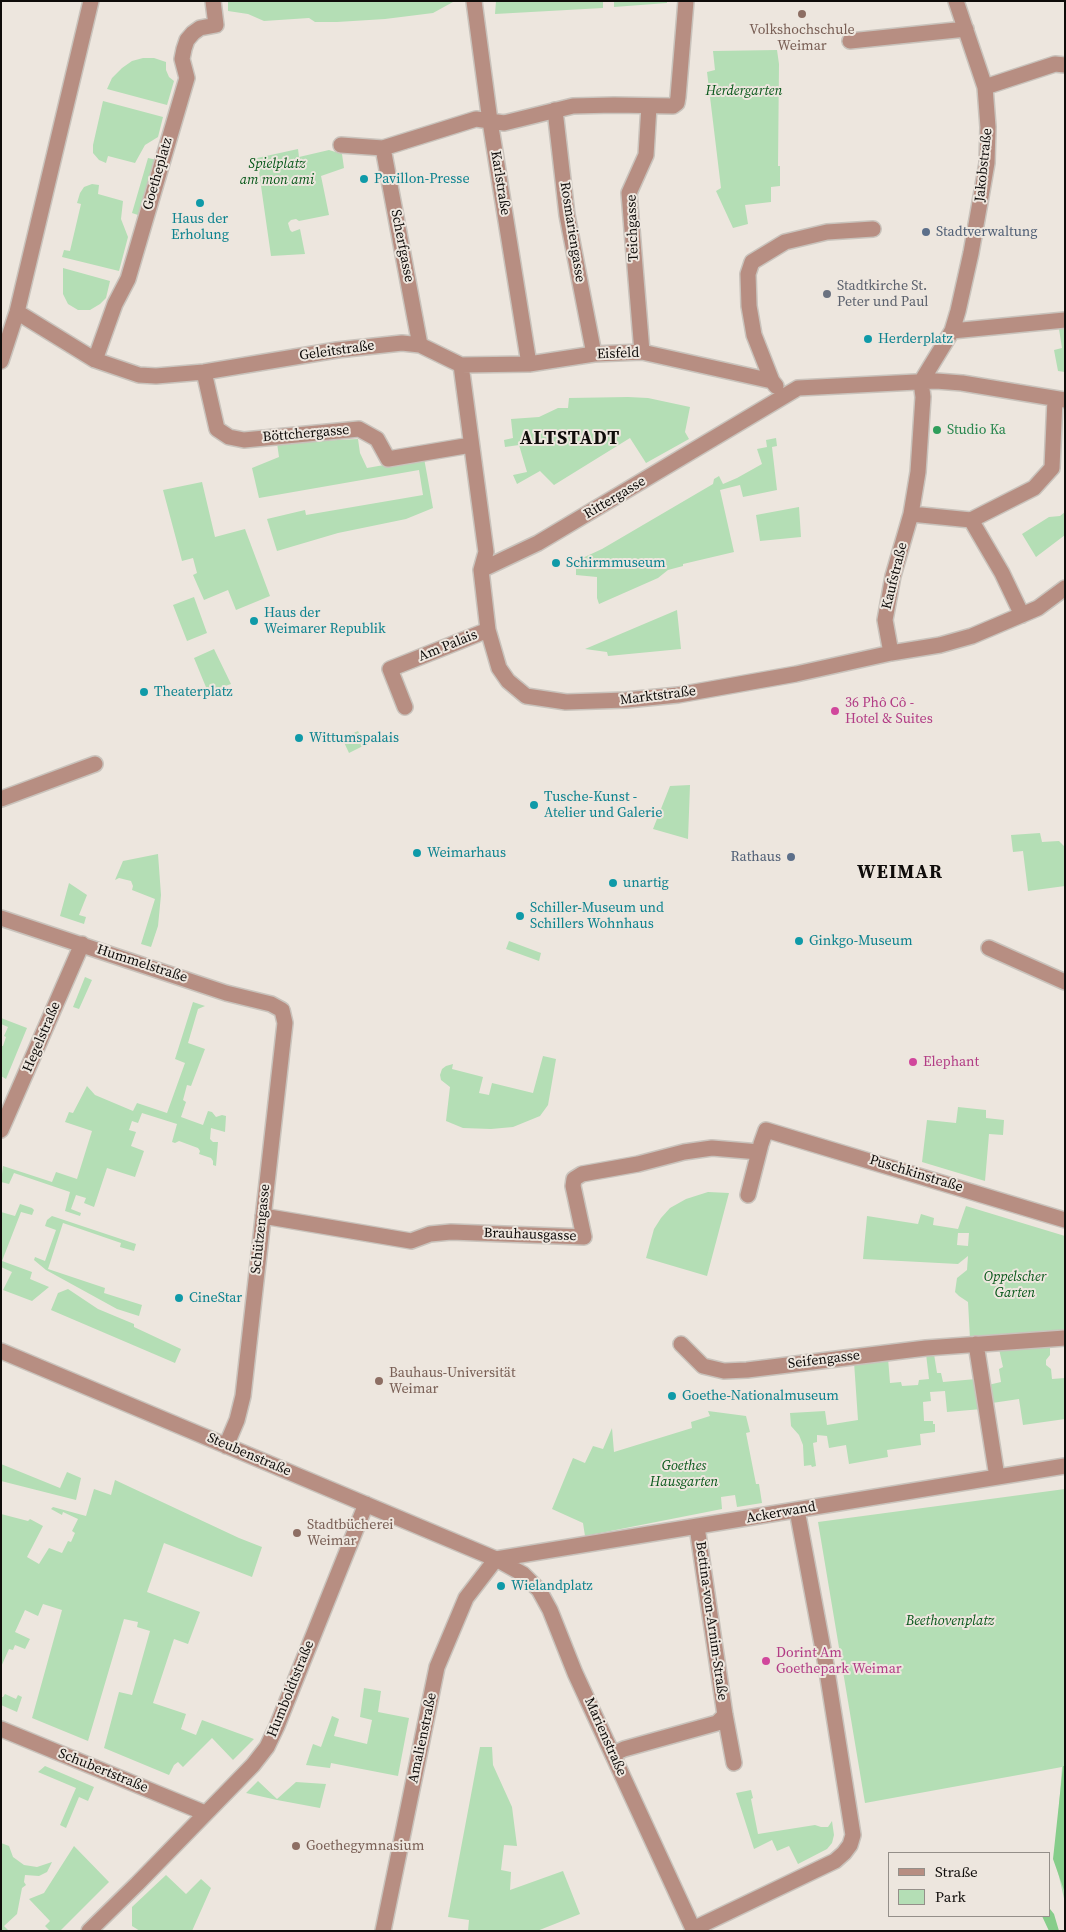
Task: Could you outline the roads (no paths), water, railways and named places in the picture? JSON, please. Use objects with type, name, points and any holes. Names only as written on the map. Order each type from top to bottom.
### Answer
[{"type":"street","points":[[1,361],[17,312],[91,1]]},
{"type":"street","name":"Goetheplatz","points":[[95,360],[115,304],[128,279],[187,78],[182,59],[184,49],[187,40],[193,33],[200,28],[216,25],[213,1]]},
{"type":"street","name":"Karlstraße","points":[[474,1],[490,121],[529,364]]},
{"type":"street","points":[[341,145],[383,148],[476,119],[504,123],[573,106],[673,106],[677,103],[686,1]]},
{"type":"street","name":"Jakobstraße","points":[[952,331],[971,253],[987,163],[988,127],[985,87],[956,1]]},
{"type":"street","points":[[850,41],[966,29]]},
{"type":"street","points":[[985,87],[1055,64],[1065,64]]},
{"type":"street","name":"Teichgasse","points":[[642,352],[629,193],[646,155],[649,106]]},
{"type":"street","name":"Rosmariengasse","points":[[555,110],[567,215],[594,354]]},
{"type":"street","name":"Scherfgasse","points":[[383,148],[420,345]]},
{"type":"street","points":[[873,228],[827,232],[785,242],[752,262],[748,274],[748,306],[754,335],[772,381],[784,397],[798,388],[921,382],[962,383],[1060,399],[1052,468],[1034,488],[971,520],[911,514]]},
{"type":"street","name":"Geleitstraße","points":[[17,312],[95,360],[139,375],[156,376],[204,372],[377,345],[402,343],[420,345],[461,365]]},
{"type":"street","points":[[921,382],[952,331],[1038,321],[1065,320]]},
{"type":"street","name":"Eisfeld","points":[[461,365],[529,364],[594,354],[642,352],[772,381]]},
{"type":"street","points":[[461,365],[486,552],[481,570]]},
{"type":"street","name":"Böttchergasse","points":[[204,372],[217,429],[229,437],[244,440],[359,430],[377,439],[388,459],[471,445]]},
{"type":"street","name":"Kaufstraße","points":[[891,653],[885,620],[893,576],[911,514],[918,472],[923,397],[921,382]]},
{"type":"street","name":"Rittergasse","points":[[481,570],[538,543],[784,397]]},
{"type":"street","points":[[971,520],[1002,572],[1022,615]]},
{"type":"street","name":"Am Palais","points":[[405,707],[390,669],[488,630],[481,570]]},
{"type":"street","points":[[891,653],[940,645],[972,636],[1038,608],[1065,588]]},
{"type":"street","name":"Marktstraße","points":[[488,630],[499,668],[508,681],[526,696],[566,702],[598,702],[678,695],[813,670],[891,653]]},
{"type":"street","points":[[1,799],[95,764]]},
{"type":"street","name":"Hummelstraße","points":[[1,918],[226,992],[271,1004],[282,1010]]},
{"type":"street","name":"Hegelstraße","points":[[1,1130],[82,944]]},
{"type":"street","points":[[989,948],[1065,982]]},
{"type":"street","name":"Schützengasse","points":[[226,1446],[237,1420],[243,1396],[284,1023],[282,1010]]},
{"type":"street","name":"Puschkinstraße","points":[[759,1152],[766,1130],[1065,1220]]},
{"type":"street","name":"Brauhausgasse","points":[[263,1216],[411,1241],[430,1234],[451,1232],[546,1234],[584,1237],[573,1186],[574,1179],[582,1174],[638,1164],[684,1152],[712,1148],[759,1152]]},
{"type":"street","points":[[748,1195],[759,1152]]},
{"type":"street","name":"Seifengasse","points":[[681,1344],[704,1366],[724,1371],[976,1344],[1065,1338]]},
{"type":"street","points":[[976,1344],[997,1477]]},
{"type":"street","name":"Steubenstraße","points":[[1,1351],[496,1559]]},
{"type":"street","name":"Ackerwand","points":[[496,1559],[1065,1466]]},
{"type":"street","name":"Humboldtstraße","points":[[89,1931],[253,1765],[267,1747],[278,1726],[366,1504]]},
{"type":"street","points":[[693,1930],[835,1860],[844,1854],[850,1845],[853,1835],[826,1665],[797,1510]]},
{"type":"street","name":"Bettina-von-Arnim-Straße","points":[[697,1527],[725,1715],[734,1762]]},
{"type":"street","name":"Marienstraße","points":[[496,1559],[523,1574],[539,1590],[550,1610],[576,1673],[693,1930]]},
{"type":"street","name":"Amalienstraße","points":[[383,1931],[438,1667],[466,1598],[496,1559]]},
{"type":"street","name":"Bettina-von-Arnim-Straße","points":[[613,1754],[624,1749],[716,1723],[725,1715]]},
{"type":"street","name":"Schubertstraße","points":[[1,1729],[205,1813]]},
{"type":"place","name":"Volkshochschule Weimar","points":[[802,14]]},
{"type":"place","name":"Pavillon-Presse","points":[[364,179]]},
{"type":"place","name":"Haus der Erholung","points":[[200,203]]},
{"type":"place","name":"Stadtverwaltung","points":[[926,232]]},
{"type":"place","name":"Stadtkirche St. Peter und Paul","points":[[827,294]]},
{"type":"place","name":"Herderplatz","points":[[868,339]]},
{"type":"place","name":"Studio Ka","points":[[937,430]]},
{"type":"place","name":"Schirmmuseum","points":[[556,563]]},
{"type":"place","name":"Haus der Weimarer Republik","points":[[254,621]]},
{"type":"place","name":"Theaterplatz","points":[[144,692]]},
{"type":"place","name":"36 Phô Cô - Hotel & Suites","points":[[835,711]]},
{"type":"place","name":"Wittumspalais","points":[[299,738]]},
{"type":"place","name":"Tusche-Kunst - Atelier und Galerie","points":[[534,805]]},
{"type":"place","name":"Weimarhaus","points":[[417,853]]},
{"type":"place","name":"Rathaus","points":[[791,857]]},
{"type":"place","name":"unartig","points":[[613,883]]},
{"type":"place","name":"Schiller-Museum und Schillers Wohnhaus","points":[[520,916]]},
{"type":"place","name":"Ginkgo-Museum","points":[[799,941]]},
{"type":"place","name":"Elephant","points":[[913,1062]]},
{"type":"place","name":"CineStar","points":[[179,1298]]},
{"type":"place","name":"Bauhaus-Universität Weimar","points":[[379,1381]]},
{"type":"place","name":"Goethe-Nationalmuseum","points":[[672,1396]]},
{"type":"place","name":"Stadtbücherei Weimar","points":[[297,1533]]},
{"type":"place","name":"Wielandplatz","points":[[501,1586]]},
{"type":"place","name":"Dorint Am Goethepark Weimar","points":[[766,1661]]},
{"type":"place","name":"Goethegymnasium","points":[[296,1846]]},
{"type":"district","name":"ALTSTADT","points":[[570,439]]},
{"type":"district","name":"WEIMAR","points":[[900,873]]},
{"type":"park label","name":"Herdergarten","points":[[744,91]]},
{"type":"park label","name":"Spielplatz am mon ami","points":[[277,172]]},
{"type":"park label","name":"Oppelscher Garten","points":[[1015,1286]]},
{"type":"park label","name":"Goethes Hausgarten","points":[[684,1474]]},
{"type":"park label","name":"Beethovenplatz","points":[[950,1621]]}]
